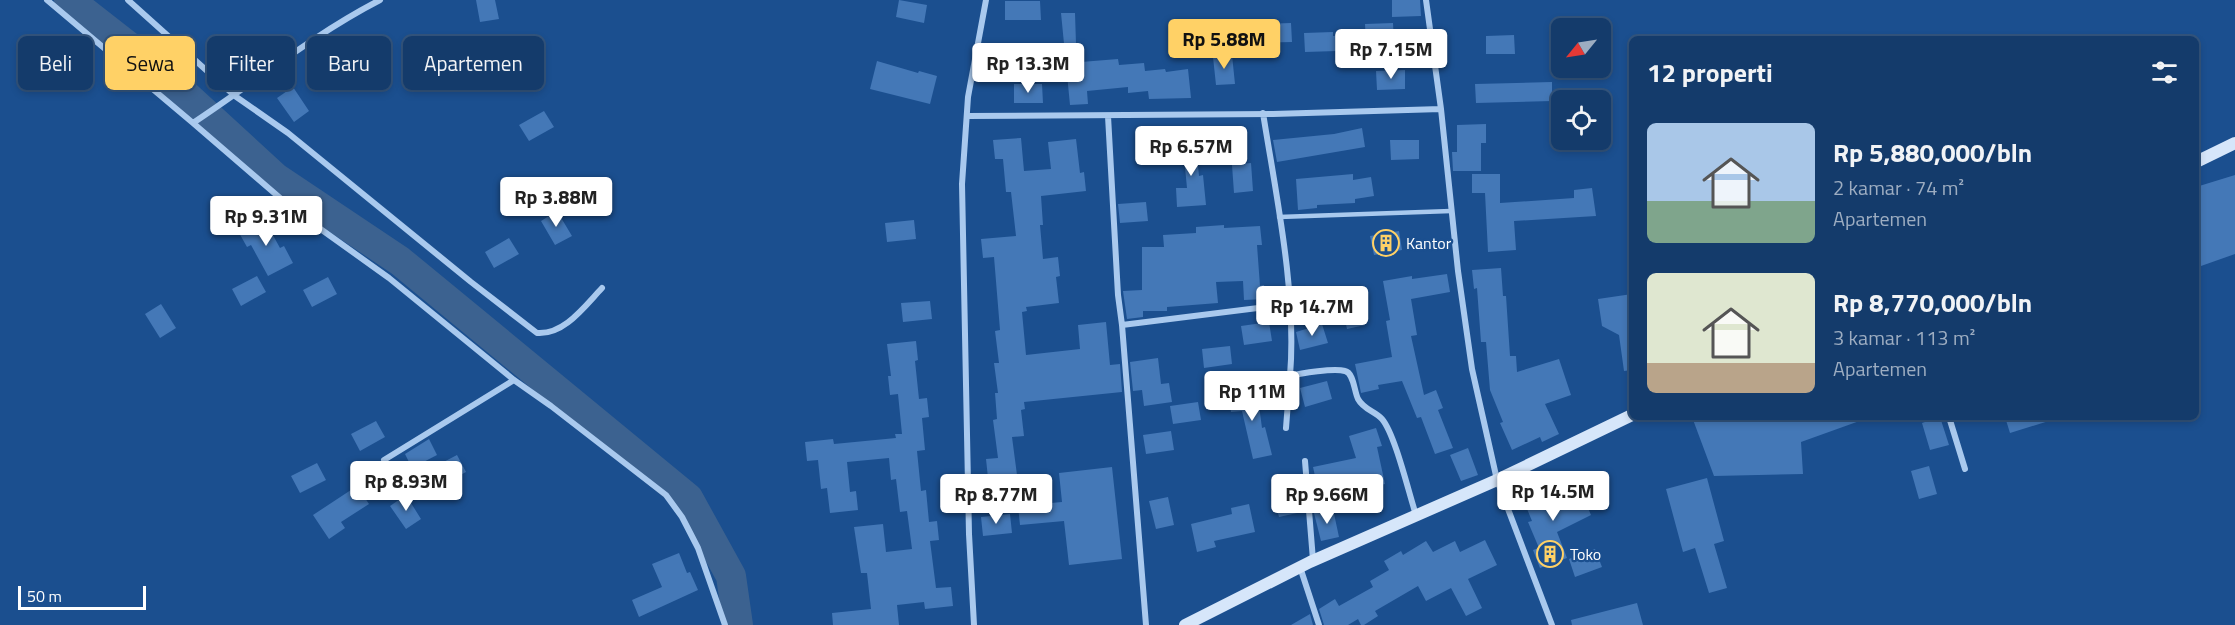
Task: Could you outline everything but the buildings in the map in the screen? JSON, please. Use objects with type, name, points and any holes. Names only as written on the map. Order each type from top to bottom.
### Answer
[{"type":"main road","points":[[2199,161],[2235,143]]},
{"type":"main road","points":[[1185,625],[1300,567],[1497,480],[1629,417]]},
{"type":"street","points":[[47,0],[294,210],[389,278],[514,380],[666,495],[682,516],[698,548],[725,625]]},
{"type":"street","points":[[128,0],[235,96],[288,133],[537,333],[548,334],[559,330],[602,288]]},
{"type":"street","points":[[193,123],[291,55],[380,0]]},
{"type":"street","points":[[974,625],[962,284],[962,184],[968,97],[986,0]]},
{"type":"street","points":[[1426,0],[1472,369],[1497,480],[1552,625]]},
{"type":"street","points":[[967,116],[1108,116],[1441,109]]},
{"type":"street","points":[[1263,113],[1290,304],[1290,376],[1286,428]]},
{"type":"street","points":[[1108,116],[1118,295],[1146,625]]},
{"type":"street","points":[[1122,324],[1290,304]]},
{"type":"street","points":[[1290,376],[1344,370],[1350,374],[1358,399],[1365,408],[1382,418],[1391,436],[1416,516]]},
{"type":"street","points":[[384,460],[514,380]]},
{"type":"street","points":[[1950,420],[1965,469]]},
{"type":"street","points":[[1305,461],[1313,561]]},
{"type":"street","points":[[1300,567],[1320,625]]},
{"type":"lane","points":[[1279,218],[1451,211]]},
{"type":"waterway","points":[[69,0],[155,67],[276,178],[400,261],[688,498],[731,576],[738,625]]},
{"type":"place","name":"Kantor","points":[[1386,243]]},
{"type":"place","name":"Toko","points":[[1550,554]]}]
